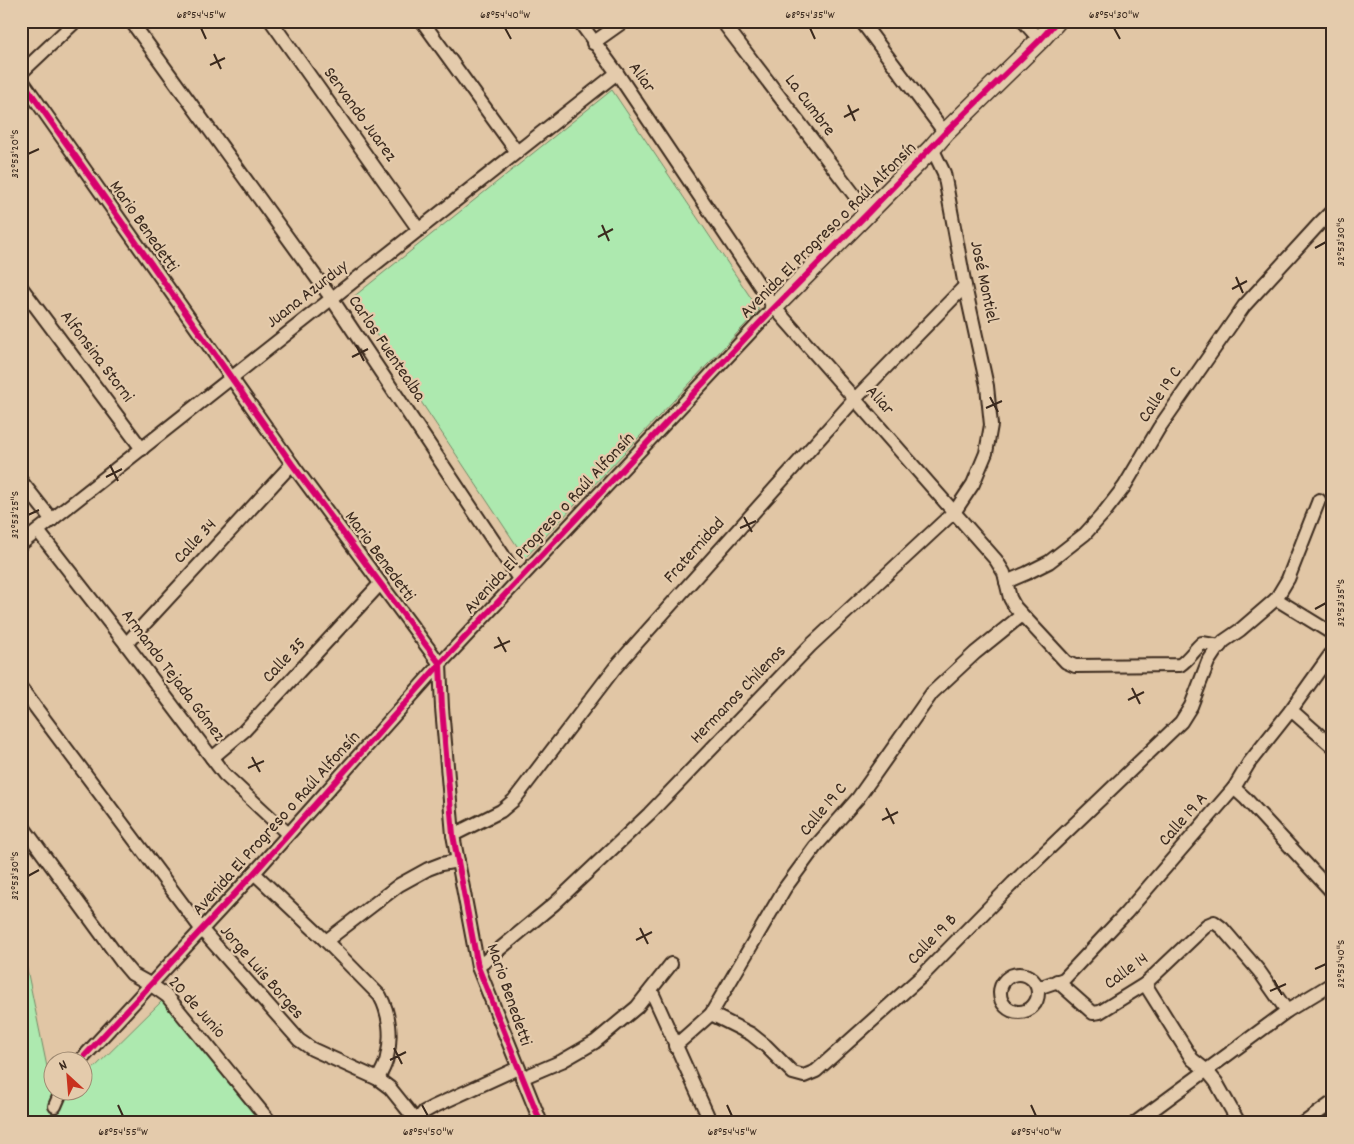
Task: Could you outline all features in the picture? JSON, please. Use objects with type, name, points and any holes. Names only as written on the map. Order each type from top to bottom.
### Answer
[{"type":"street","points":[[21,73],[76,21]]},
{"type":"street","name":"Carlos Fuentealba","points":[[131,21],[332,299],[519,579]]},
{"type":"street","name":"Servando Juarez","points":[[270,21],[419,230]]},
{"type":"street","points":[[422,21],[517,152]]},
{"type":"street","name":"Aliar","points":[[579,21],[617,73],[774,307],[854,400],[955,511],[996,560],[1004,573],[1010,598],[1015,607],[1066,662],[1075,666],[1180,665],[1202,643],[1220,646]]},
{"type":"street","points":[[594,43],[624,21]]},
{"type":"street","name":"La Cumbre","points":[[722,21],[868,213]]},
{"type":"street","points":[[861,21],[945,134]]},
{"type":"street","points":[[1023,21],[1040,40]]},
{"type":"street","name":"Avenida El Progreso o Raúl Alfonsín","points":[[87,1052],[254,874],[440,664],[774,307],[1057,21]]},
{"type":"street","name":"Juana Azurduy","points":[[21,544],[617,73]]},
{"type":"street","name":"Mario Benedetti","points":[[21,79],[292,464],[440,664],[453,835],[478,967],[541,1123]]},
{"type":"street","name":"José Montiel","points":[[932,148],[944,173],[965,286],[987,386],[991,425]]},
{"type":"street","name":"Calle 19 C","points":[[1006,582],[1028,574],[1049,562],[1085,534],[1103,514],[1124,487],[1159,428],[1244,306],[1333,210]]},
{"type":"street","name":"Alfonsina Storni","points":[[21,286],[142,449]]},
{"type":"street","name":"Fraternidad","points":[[453,835],[501,811],[514,800],[614,669],[634,646],[854,400],[965,286]]},
{"type":"street","name":"Hermanos Chilenos","points":[[478,967],[554,904],[649,814],[810,646],[955,511],[973,484],[980,468],[986,453],[991,425]]},
{"type":"street","name":"Calle 34","points":[[126,644],[292,464]]},
{"type":"street","points":[[21,481],[52,520]]},
{"type":"street","name":"Calle 19 B","points":[[711,1014],[751,1034],[793,1073],[804,1076],[816,1071],[922,976],[1013,882],[1181,722],[1191,706],[1208,662],[1220,646],[1276,599],[1288,579],[1319,500]]},
{"type":"street","name":"Armando Tejada Gómez","points":[[38,531],[224,774],[288,834]]},
{"type":"street","name":"Calle 35","points":[[212,758],[244,731],[380,584]]},
{"type":"street","points":[[1276,599],[1333,634]]},
{"type":"street","name":"Calle 19 C","points":[[675,1046],[711,1014],[784,888],[815,847],[858,798],[932,693],[975,653],[1022,615]]},
{"type":"street","name":"Calle 19 A","points":[[1038,988],[1064,979],[1126,913],[1234,788],[1248,763],[1291,710],[1333,651]]},
{"type":"street","name":"Jorge Luis Borges","points":[[21,688],[202,930],[300,1040],[312,1049],[378,1079],[390,1088],[417,1122]]},
{"type":"street","points":[[1291,710],[1333,747]]},
{"type":"street","points":[[1234,788],[1333,893]]},
{"type":"street","name":"20 de Junio","points":[[21,824],[121,961],[132,974],[167,996],[271,1123]]},
{"type":"street","points":[[326,941],[399,885],[428,869],[458,861]]},
{"type":"street","points":[[254,874],[326,941],[380,996],[389,1017],[389,1038],[387,1058],[378,1079]]},
{"type":"street","name":"Calle 14","points":[[1058,981],[1093,1013],[1100,1012],[1145,984],[1207,925],[1214,922],[1222,928],[1259,971],[1287,1011]]},
{"type":"street","points":[[417,1122],[424,1112],[433,1107],[520,1073],[562,1061],[595,1042],[638,1007],[670,964]]},
{"type":"street","points":[[1135,1123],[1287,1011],[1333,983]]},
{"type":"street","points":[[1145,984],[1192,1059],[1207,1071],[1216,1082],[1239,1123]]},
{"type":"street","points":[[651,990],[711,1123]]},
{"type":"street","points":[[55,1106],[57,1102]]},
{"type":"street","points":[[1304,1123],[1333,1102]]},
{"type":"green space","points":[[612,90],[759,310],[525,558],[352,298]]},
{"type":"green space","points":[[21,940],[44,1052],[42,1052],[42,1102],[54,1102],[55,1106],[59,1102],[92,1102],[92,1070],[167,996],[263,1123],[21,1123]]},
{"type":"cycle path","points":[[88,1052],[254,873],[440,664],[769,313],[1057,21]]},
{"type":"cycle path","points":[[21,79],[292,464],[440,664],[453,835],[478,967],[541,1123]]}]
